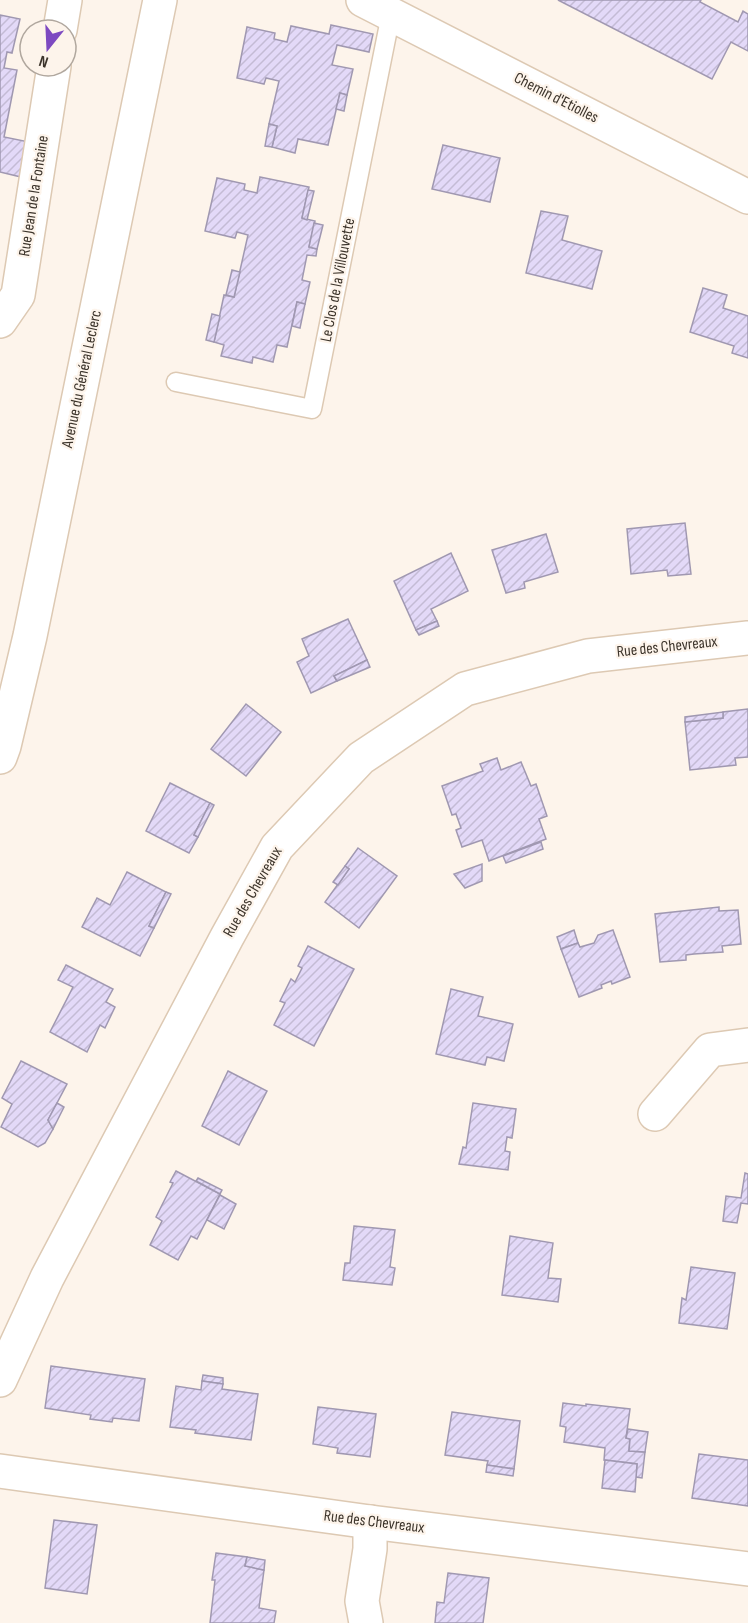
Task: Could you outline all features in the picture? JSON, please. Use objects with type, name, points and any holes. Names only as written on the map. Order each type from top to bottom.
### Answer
[{"type":"street","points":[[62,18],[65,0]]},
{"type":"street","name":"Avenue du Général Leclerc","points":[[0,672],[137,0]]},
{"type":"street","name":"Avenue du Général Leclerc","points":[[0,757],[30,636],[160,0]]},
{"type":"street","name":"Chemin d'Etiolles","points":[[377,7],[748,197]]},
{"type":"street","name":"Rue Jean de la Fontaine","points":[[0,321],[18,295],[52,78]]},
{"type":"street","name":"Rue des Chevreaux","points":[[0,1380],[47,1278],[277,847],[361,758],[465,689],[588,656],[748,638]]},
{"type":"street","points":[[655,1114],[710,1050],[748,1045]]},
{"type":"street","name":"Rue des Chevreaux","points":[[0,1471],[370,1522],[748,1569]]},
{"type":"street","points":[[366,1623],[362,1601],[370,1549],[370,1522]]},
{"type":"lane","name":"Le Clos de la Villouvette","points":[[176,382],[312,409],[377,7]]},
{"type":"building","points":[[558,0],[701,0],[700,2],[738,22],[743,11],[748,14],[748,51],[731,42],[712,79]]},
{"type":"building","points":[[0,15],[18,19],[12,53],[7,52],[4,68],[17,70],[4,137],[29,142],[21,177],[0,172]]},
{"type":"building","points":[[331,25],[373,34],[369,52],[337,45],[332,65],[353,69],[347,95],[340,93],[328,145],[298,139],[295,153],[272,147],[277,126],[269,124],[279,81],[266,78],[264,84],[237,78],[247,27],[275,33],[274,39],[287,42],[291,26],[329,34]]},
{"type":"building","points":[[340,93],[347,95],[344,111],[336,109]]},
{"type":"building","points":[[269,124],[277,126],[272,147],[265,146]]},
{"type":"building","points":[[443,145],[500,158],[490,202],[432,189]]},
{"type":"building","points":[[260,177],[309,187],[302,218],[315,221],[309,247],[317,249],[316,256],[307,255],[302,280],[310,282],[305,304],[297,302],[287,347],[277,345],[273,362],[253,357],[252,363],[221,356],[224,345],[214,342],[224,295],[234,297],[248,235],[237,232],[235,238],[205,231],[217,178],[245,184],[244,190],[257,193]]},
{"type":"building","points":[[308,190],[314,191],[307,220],[302,218]]},
{"type":"building","points":[[541,211],[568,216],[562,240],[602,251],[592,289],[526,273]]},
{"type":"building","points":[[314,223],[323,225],[317,249],[309,247]]},
{"type":"building","points":[[232,270],[240,272],[234,297],[226,295]]},
{"type":"building","points":[[703,288],[727,295],[723,308],[748,316],[748,358],[732,353],[734,346],[690,332]]},
{"type":"building","points":[[297,302],[305,304],[300,328],[292,326]]},
{"type":"building","points":[[212,314],[220,316],[214,342],[206,340]]},
{"type":"building","points":[[685,523],[691,574],[668,576],[667,570],[631,574],[627,529]]},
{"type":"building","points":[[546,534],[558,572],[524,582],[525,588],[506,593],[492,550]]},
{"type":"building","points":[[451,553],[468,591],[431,609],[437,621],[416,630],[394,581]]},
{"type":"building","points":[[348,619],[367,660],[334,676],[337,681],[311,693],[297,662],[309,656],[302,639]]},
{"type":"building","points":[[437,621],[439,626],[419,635],[416,630]]},
{"type":"building","points":[[367,660],[370,667],[337,681],[334,676]]},
{"type":"building","points":[[246,704],[281,732],[246,776],[211,749]]},
{"type":"building","points":[[748,709],[748,757],[735,758],[736,765],[690,770],[685,722],[723,718],[723,712]]},
{"type":"building","points":[[723,712],[723,718],[685,722],[685,717]]},
{"type":"building","points":[[497,758],[501,770],[521,762],[531,786],[536,784],[547,816],[539,819],[546,839],[489,861],[482,840],[462,847],[456,830],[461,828],[456,814],[452,815],[442,786],[483,771],[480,764]]},
{"type":"building","points":[[170,783],[210,803],[194,835],[198,837],[189,853],[146,831]]},
{"type":"building","points":[[210,803],[214,805],[198,837],[194,835]]},
{"type":"building","points":[[541,842],[543,849],[506,863],[503,856]]},
{"type":"building","points":[[358,848],[397,876],[359,928],[325,902],[349,869],[345,866]]},
{"type":"building","points":[[482,864],[482,881],[465,888],[454,874]]},
{"type":"building","points":[[345,866],[349,869],[338,885],[333,882]]},
{"type":"building","points":[[127,872],[166,892],[149,926],[154,928],[140,956],[82,927],[97,898],[110,905]]},
{"type":"building","points":[[166,892],[171,894],[154,928],[149,926]]},
{"type":"building","points":[[719,907],[719,911],[738,910],[741,944],[722,946],[723,952],[686,955],[686,960],[660,962],[655,914]]},
{"type":"building","points":[[574,930],[578,943],[561,949],[557,937]]},
{"type":"building","points":[[613,930],[630,977],[612,984],[611,981],[601,985],[602,988],[579,997],[561,949],[578,943],[580,947],[594,943],[598,935]]},
{"type":"building","points":[[308,946],[354,969],[314,1046],[274,1025],[285,1003],[280,1001],[291,979],[295,982],[302,968],[298,966]]},
{"type":"building","points":[[66,965],[113,989],[106,1002],[115,1007],[105,1028],[100,1025],[87,1052],[50,1032],[73,987],[58,980]]},
{"type":"building","points":[[451,989],[483,997],[478,1016],[513,1024],[504,1061],[487,1057],[485,1065],[436,1054]]},
{"type":"building","points":[[21,1061],[67,1084],[48,1120],[53,1129],[45,1143],[38,1147],[1,1127],[12,1104],[2,1098]]},
{"type":"building","points":[[228,1071],[267,1091],[239,1145],[202,1126]]},
{"type":"building","points":[[57,1103],[64,1107],[53,1129],[48,1120]]},
{"type":"building","points":[[473,1103],[516,1109],[512,1138],[507,1137],[505,1151],[510,1152],[508,1170],[459,1164],[463,1147],[466,1148]]},
{"type":"building","points":[[176,1171],[220,1194],[197,1239],[191,1236],[178,1260],[150,1245],[162,1221],[156,1217],[173,1183],[170,1182]]},
{"type":"building","points":[[745,1173],[748,1174],[748,1204],[741,1203],[737,1223],[723,1221],[726,1196],[741,1198]]},
{"type":"building","points":[[198,1178],[222,1190],[220,1194],[196,1181]]},
{"type":"building","points":[[220,1195],[236,1204],[224,1229],[207,1220]]},
{"type":"building","points":[[354,1226],[395,1230],[390,1267],[395,1268],[392,1285],[343,1280],[345,1263],[350,1263]]},
{"type":"building","points":[[510,1236],[553,1243],[548,1278],[561,1279],[558,1302],[502,1295]]},
{"type":"building","points":[[691,1267],[735,1273],[727,1329],[679,1323],[682,1298],[686,1300]]},
{"type":"building","points":[[51,1366],[145,1379],[139,1421],[113,1418],[112,1422],[90,1419],[91,1415],[45,1408]]},
{"type":"building","points":[[203,1375],[223,1378],[223,1384],[202,1381]]},
{"type":"building","points":[[202,1381],[223,1384],[222,1389],[258,1394],[251,1440],[195,1433],[196,1430],[170,1427],[176,1386],[201,1390]]},
{"type":"building","points":[[563,1403],[630,1409],[626,1438],[630,1439],[629,1451],[645,1452],[642,1478],[636,1477],[637,1464],[604,1460],[605,1448],[564,1442],[566,1427],[560,1426]]},
{"type":"building","points":[[318,1407],[376,1414],[370,1457],[337,1453],[338,1448],[313,1444]]},
{"type":"building","points":[[452,1412],[520,1421],[514,1469],[487,1465],[488,1461],[445,1455]]},
{"type":"building","points":[[628,1429],[648,1432],[645,1452],[629,1451],[630,1439],[626,1438]]},
{"type":"building","points":[[699,1454],[748,1460],[748,1506],[692,1498]]},
{"type":"building","points":[[605,1460],[637,1464],[635,1492],[602,1488]]},
{"type":"building","points":[[487,1465],[514,1469],[513,1476],[486,1472]]},
{"type":"building","points":[[54,1520],[97,1525],[87,1594],[45,1588]]},
{"type":"building","points":[[216,1553],[247,1557],[245,1566],[264,1570],[259,1608],[276,1611],[274,1623],[210,1623]]},
{"type":"building","points":[[247,1557],[265,1560],[264,1570],[245,1566]]},
{"type":"building","points":[[448,1573],[489,1578],[483,1623],[435,1623],[437,1602],[444,1603]]}]
